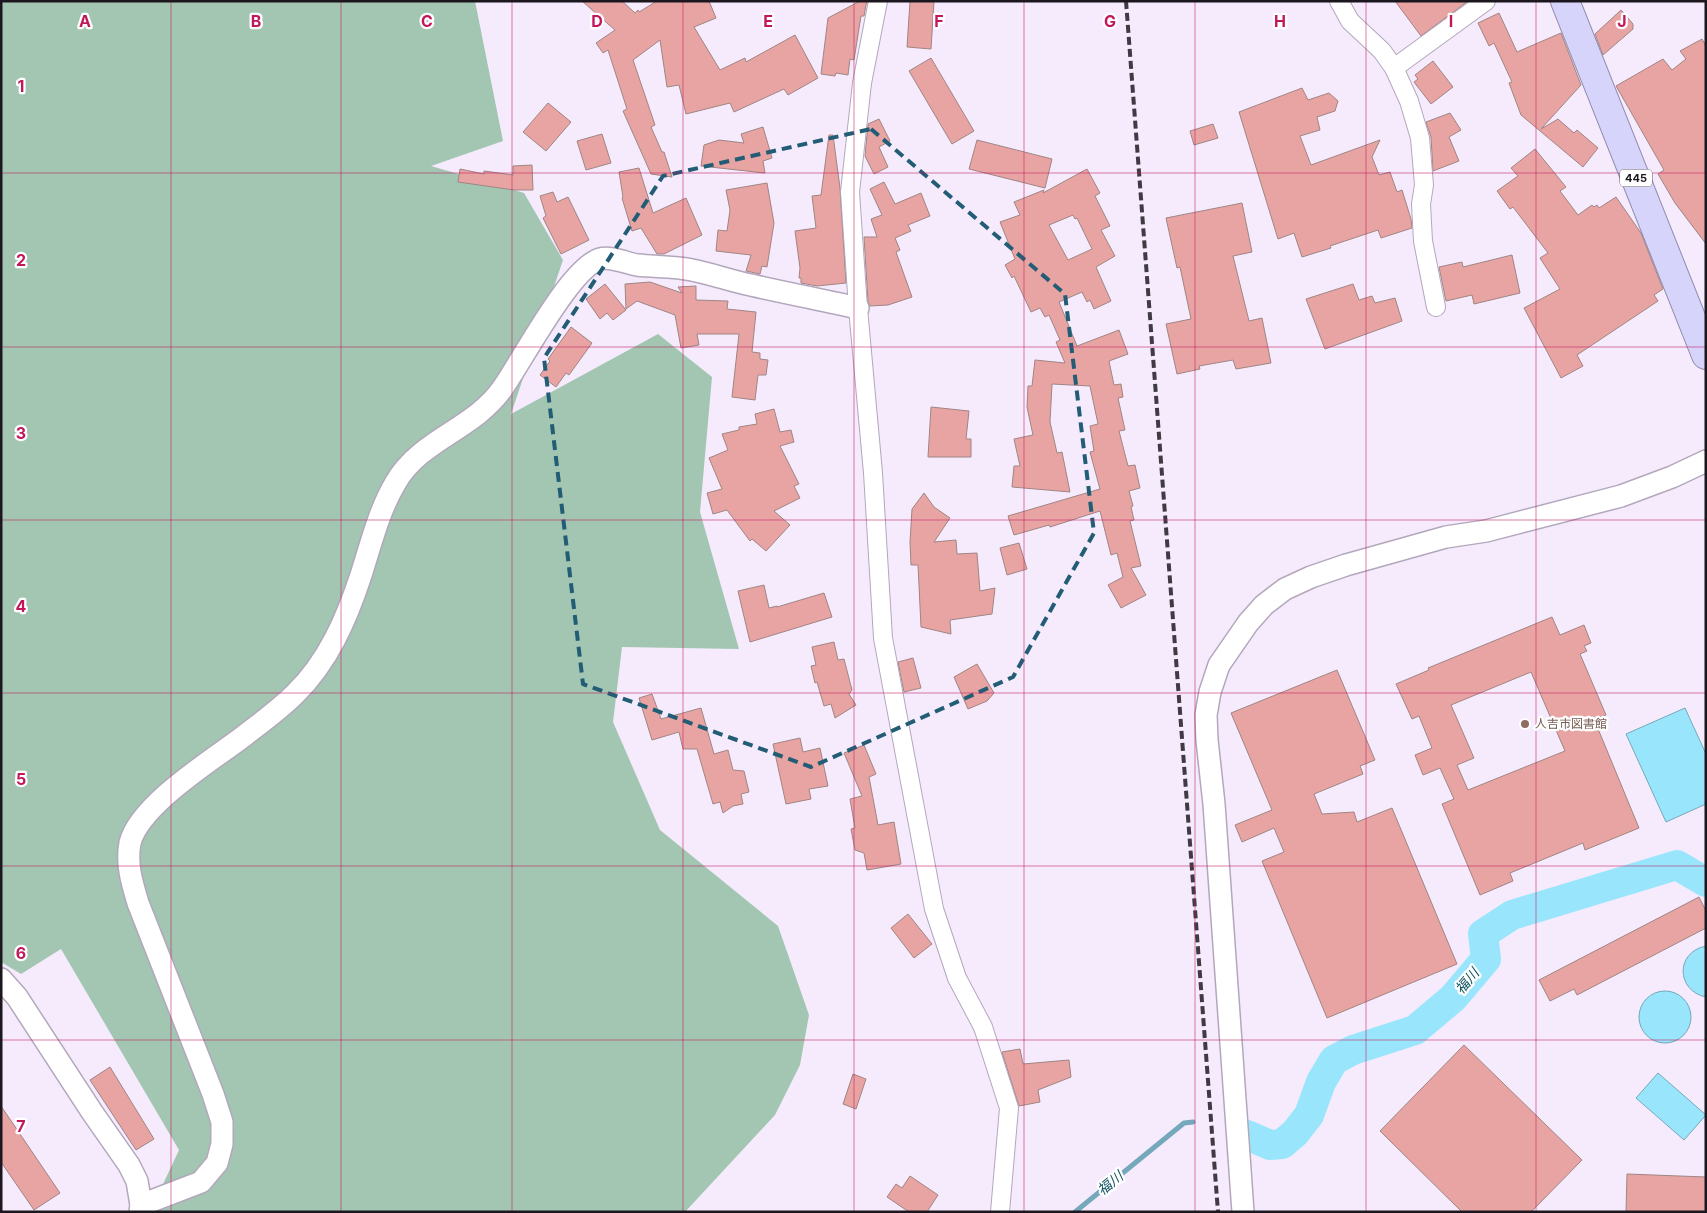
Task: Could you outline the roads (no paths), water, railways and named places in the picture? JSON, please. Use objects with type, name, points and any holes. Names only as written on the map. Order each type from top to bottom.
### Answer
[{"type":"highway","name":"445","points":[[1565,1],[1706,355]]},
{"type":"street","points":[[878,1],[862,83],[850,192],[858,308],[874,473],[884,638],[934,910],[957,978],[983,1027],[1009,1108],[1000,1212]]},
{"type":"street","points":[[1339,1],[1350,21],[1382,52],[1394,68],[1409,100],[1420,138],[1424,185],[1421,204],[1423,241],[1436,307]]},
{"type":"street","points":[[1394,68],[1486,1]]},
{"type":"street","points":[[1,979],[17,997],[129,1165],[137,1181],[140,1208],[201,1182],[217,1163],[222,1144],[222,1122],[130,879],[130,843],[136,828],[166,795],[278,710],[309,679],[332,646],[342,624],[352,601],[388,498],[405,467],[433,444],[472,420],[489,405],[501,391],[527,348],[566,292],[586,266],[602,258],[639,265],[690,270],[858,308]]},
{"type":"street","points":[[1243,1212],[1215,813],[1207,740],[1206,715],[1210,692],[1219,665],[1248,623],[1264,604],[1285,589],[1311,577],[1446,537],[1486,531],[1621,496],[1706,462]]},
{"type":"water","points":[[1685,708],[1706,754],[1706,804],[1666,822],[1626,734]]},
{"type":"water","points":[[1706,946],[1706,997],[1696,993],[1689,987],[1683,971],[1684,963],[1689,956],[1696,950]]},
{"type":"water","points":[[1665,991],[1675,993],[1683,999],[1689,1007],[1691,1017],[1689,1027],[1683,1035],[1675,1041],[1665,1043],[1655,1041],[1647,1035],[1641,1027],[1639,1017],[1641,1007],[1647,999],[1655,993]]},
{"type":"water","points":[[1658,1073],[1706,1115],[1684,1140],[1636,1098]]},
{"type":"waterway","name":"福川","points":[[1247,1135],[1270,1145],[1282,1144],[1295,1133],[1309,1115],[1321,1082],[1334,1060],[1353,1050],[1415,1030],[1453,998],[1486,959],[1483,934],[1512,915],[1677,865],[1706,882]]},
{"type":"waterway","name":"福川","points":[[1075,1212],[1184,1123],[1193,1122]]},
{"type":"railway","points":[[1126,1],[1218,1212]]},
{"type":"place","name":"人吉市図書館","points":[[1525,724]]}]
